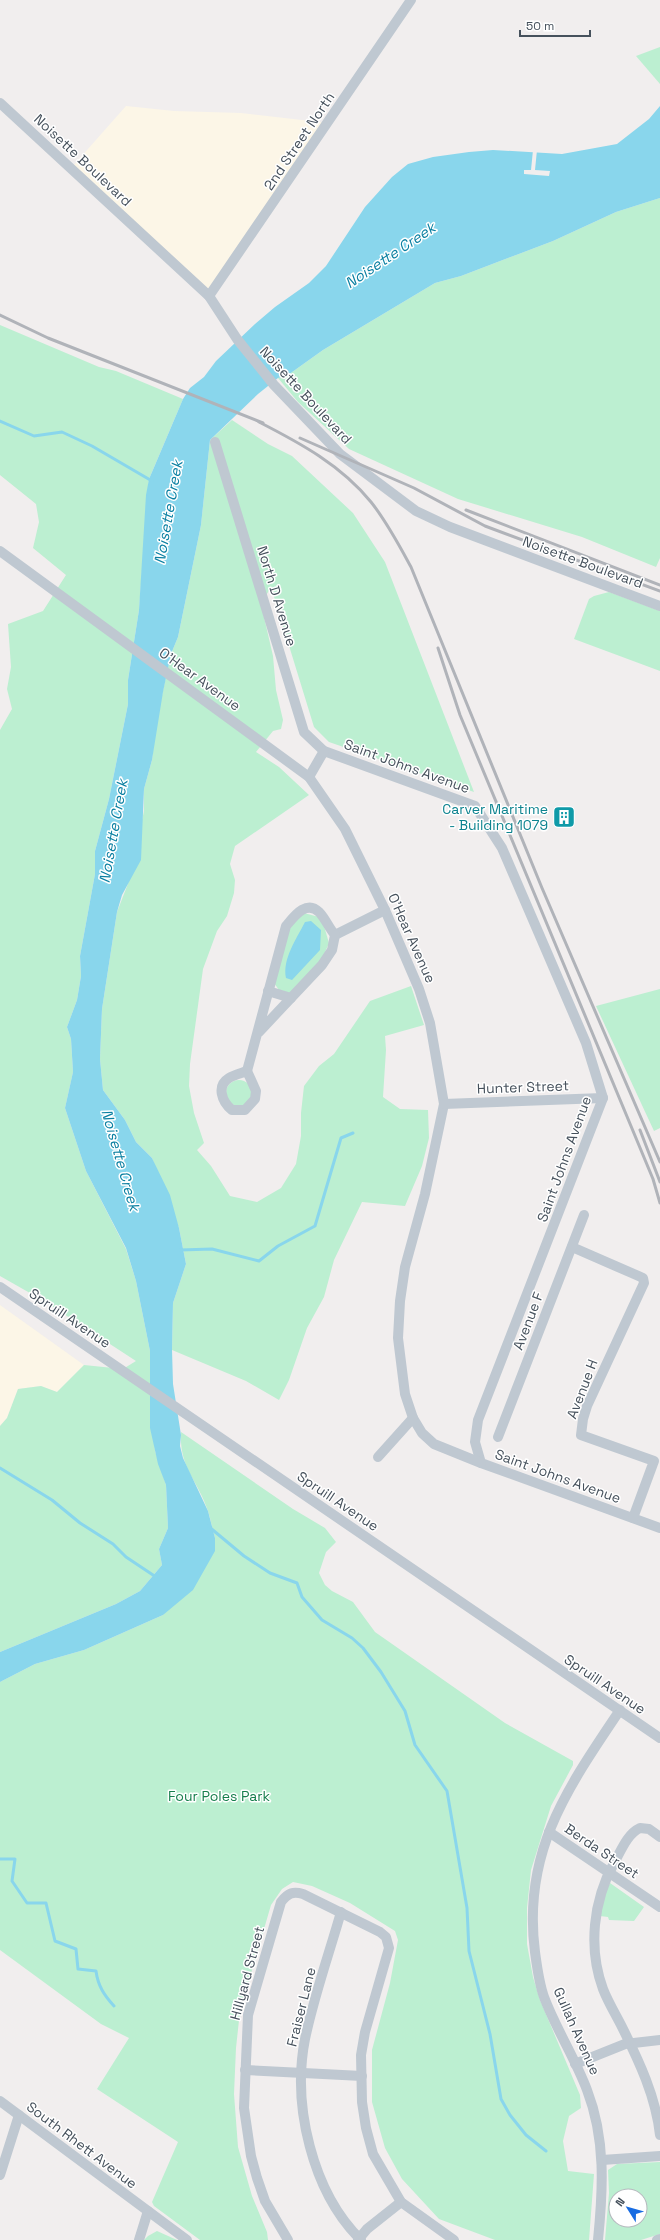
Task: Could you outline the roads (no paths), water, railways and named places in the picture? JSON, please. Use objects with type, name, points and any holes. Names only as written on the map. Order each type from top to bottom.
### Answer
[{"type":"street","name":"2nd Street North","points":[[210,296],[411,0]]},
{"type":"street","name":"Noisette Boulevard","points":[[0,103],[210,296],[237,339],[274,385],[340,454],[416,511],[450,527],[660,606]]},
{"type":"street","name":"North D Avenue","points":[[215,442],[304,732],[324,751]]},
{"type":"street","name":"O'Hear Avenue","points":[[0,551],[309,777],[345,829],[385,910],[419,989],[430,1023],[444,1104],[424,1194],[405,1267],[400,1301],[398,1338],[405,1394],[413,1418],[422,1433],[434,1444],[481,1463]]},
{"type":"street","name":"Saint Johns Avenue","points":[[309,777],[324,751],[475,806],[502,848],[586,1043],[603,1098],[478,1420],[474,1442],[481,1463],[660,1528]]},
{"type":"street","points":[[247,1071],[259,1032],[268,990],[286,926],[297,912],[308,908],[315,910],[335,935],[332,950],[322,965],[259,1032]]},
{"type":"street","points":[[335,935],[385,910]]},
{"type":"street","points":[[268,990],[291,998]]},
{"type":"street","name":"Hunter Street","points":[[444,1104],[603,1098]]},
{"type":"street","name":"Avenue F","points":[[498,1438],[584,1215]]},
{"type":"street","name":"Avenue H","points":[[572,1247],[643,1278],[644,1283],[587,1406],[580,1435],[654,1461],[633,1518]]},
{"type":"street","name":"Spruill Avenue","points":[[0,1287],[660,1738]]},
{"type":"street","points":[[378,1458],[413,1418]]},
{"type":"street","name":"Gullah Avenue","points":[[598,2240],[602,2199],[602,2160],[596,2119],[588,2090],[544,1996],[532,1928],[534,1895],[540,1858],[549,1832],[563,1798],[620,1710]]},
{"type":"street","points":[[660,1837],[649,1829],[640,1828],[634,1830],[609,1872],[599,1902],[595,1924],[595,1961],[603,1990],[656,2099],[660,2135]]},
{"type":"street","name":"Berda Street","points":[[549,1832],[660,1907]]},
{"type":"street","name":"Hillyard Street","points":[[288,2240],[265,2201],[250,2156],[244,2108],[248,2015],[281,1902],[289,1894],[295,1892],[304,1894],[380,1932],[388,1942],[389,1948],[365,2032],[361,2055],[362,2076]]},
{"type":"street","name":"Fraiser Lane","points":[[341,1912],[305,2040],[303,2073],[305,2125],[319,2177],[330,2198],[359,2239]]},
{"type":"street","points":[[575,2064],[605,2050],[630,2043],[660,2040]]},
{"type":"street","points":[[245,2070],[362,2076],[366,2128],[373,2154],[401,2202],[454,2240]]},
{"type":"street","name":"South Rhett Avenue","points":[[0,2101],[187,2240]]},
{"type":"street","points":[[0,2175],[19,2114]]},
{"type":"street","points":[[602,2160],[660,2156]]},
{"type":"street","points":[[359,2239],[367,2229],[401,2202]]},
{"type":"street","points":[[138,2240],[148,2211]]},
{"type":"water","name":"Noisette Creek","points":[[660,106],[660,198],[616,212],[553,241],[461,276],[435,283],[323,350],[288,375],[278,378],[258,394],[210,440],[201,525],[178,637],[171,654],[152,760],[144,789],[141,860],[122,895],[117,912],[102,1009],[100,1059],[103,1090],[125,1120],[136,1142],[152,1158],[170,1195],[179,1228],[186,1264],[173,1303],[173,1384],[181,1435],[180,1446],[183,1458],[208,1511],[215,1538],[215,1551],[193,1590],[163,1615],[84,1650],[35,1664],[0,1682],[0,1652],[116,1604],[140,1591],[162,1565],[159,1549],[168,1528],[166,1485],[158,1464],[150,1428],[150,1351],[136,1281],[126,1248],[86,1171],[65,1108],[73,1072],[71,1039],[67,1027],[77,1000],[81,976],[80,956],[95,874],[95,851],[109,799],[128,704],[128,680],[139,610],[146,495],[149,479],[183,399],[190,388],[204,377],[216,361],[255,324],[275,307],[309,283],[326,266],[365,207],[392,177],[408,164],[433,157],[469,152],[493,150],[562,154],[617,144],[649,119]]},
{"type":"water","points":[[311,921],[321,930],[320,950],[292,980],[286,978],[286,963],[291,949],[305,922]]},
{"type":"waterway","points":[[0,421],[34,436],[62,432],[92,446],[152,481]]},
{"type":"waterway","points":[[180,1250],[212,1249],[259,1261],[278,1246],[315,1226],[341,1138],[353,1133]]},
{"type":"waterway","points":[[0,1468],[52,1500],[80,1523],[113,1544],[126,1557],[156,1577]]},
{"type":"waterway","points":[[208,1526],[244,1556],[270,1573],[297,1583],[302,1597],[322,1620],[352,1638],[363,1648],[381,1672],[405,1711],[415,1745],[447,1791],[467,1908],[469,1951],[490,2034],[501,2099],[510,2115],[526,2135],[546,2151]]},
{"type":"waterway","points":[[0,1859],[15,1859],[12,1881],[27,1903],[46,1903],[55,1941],[76,1949],[78,1969],[96,1971],[102,1990],[114,2006]]},
{"type":"railway","points":[[0,315],[48,338],[263,423]]},
{"type":"railway","points":[[259,422],[305,447],[347,477],[371,502],[411,567],[542,888],[660,1162]]},
{"type":"railway","points":[[300,438],[414,488],[485,526],[660,591]]},
{"type":"railway","points":[[466,510],[660,585]]},
{"type":"railway","points":[[438,648],[460,715],[653,1179],[660,1203]]},
{"type":"railway","points":[[640,1130],[660,1182]]},
{"type":"place","name":"Carver Maritime - Building 1079","points":[[564,817]]},
{"type":"park label","name":"Four Poles Park","points":[[219,1796]]}]
